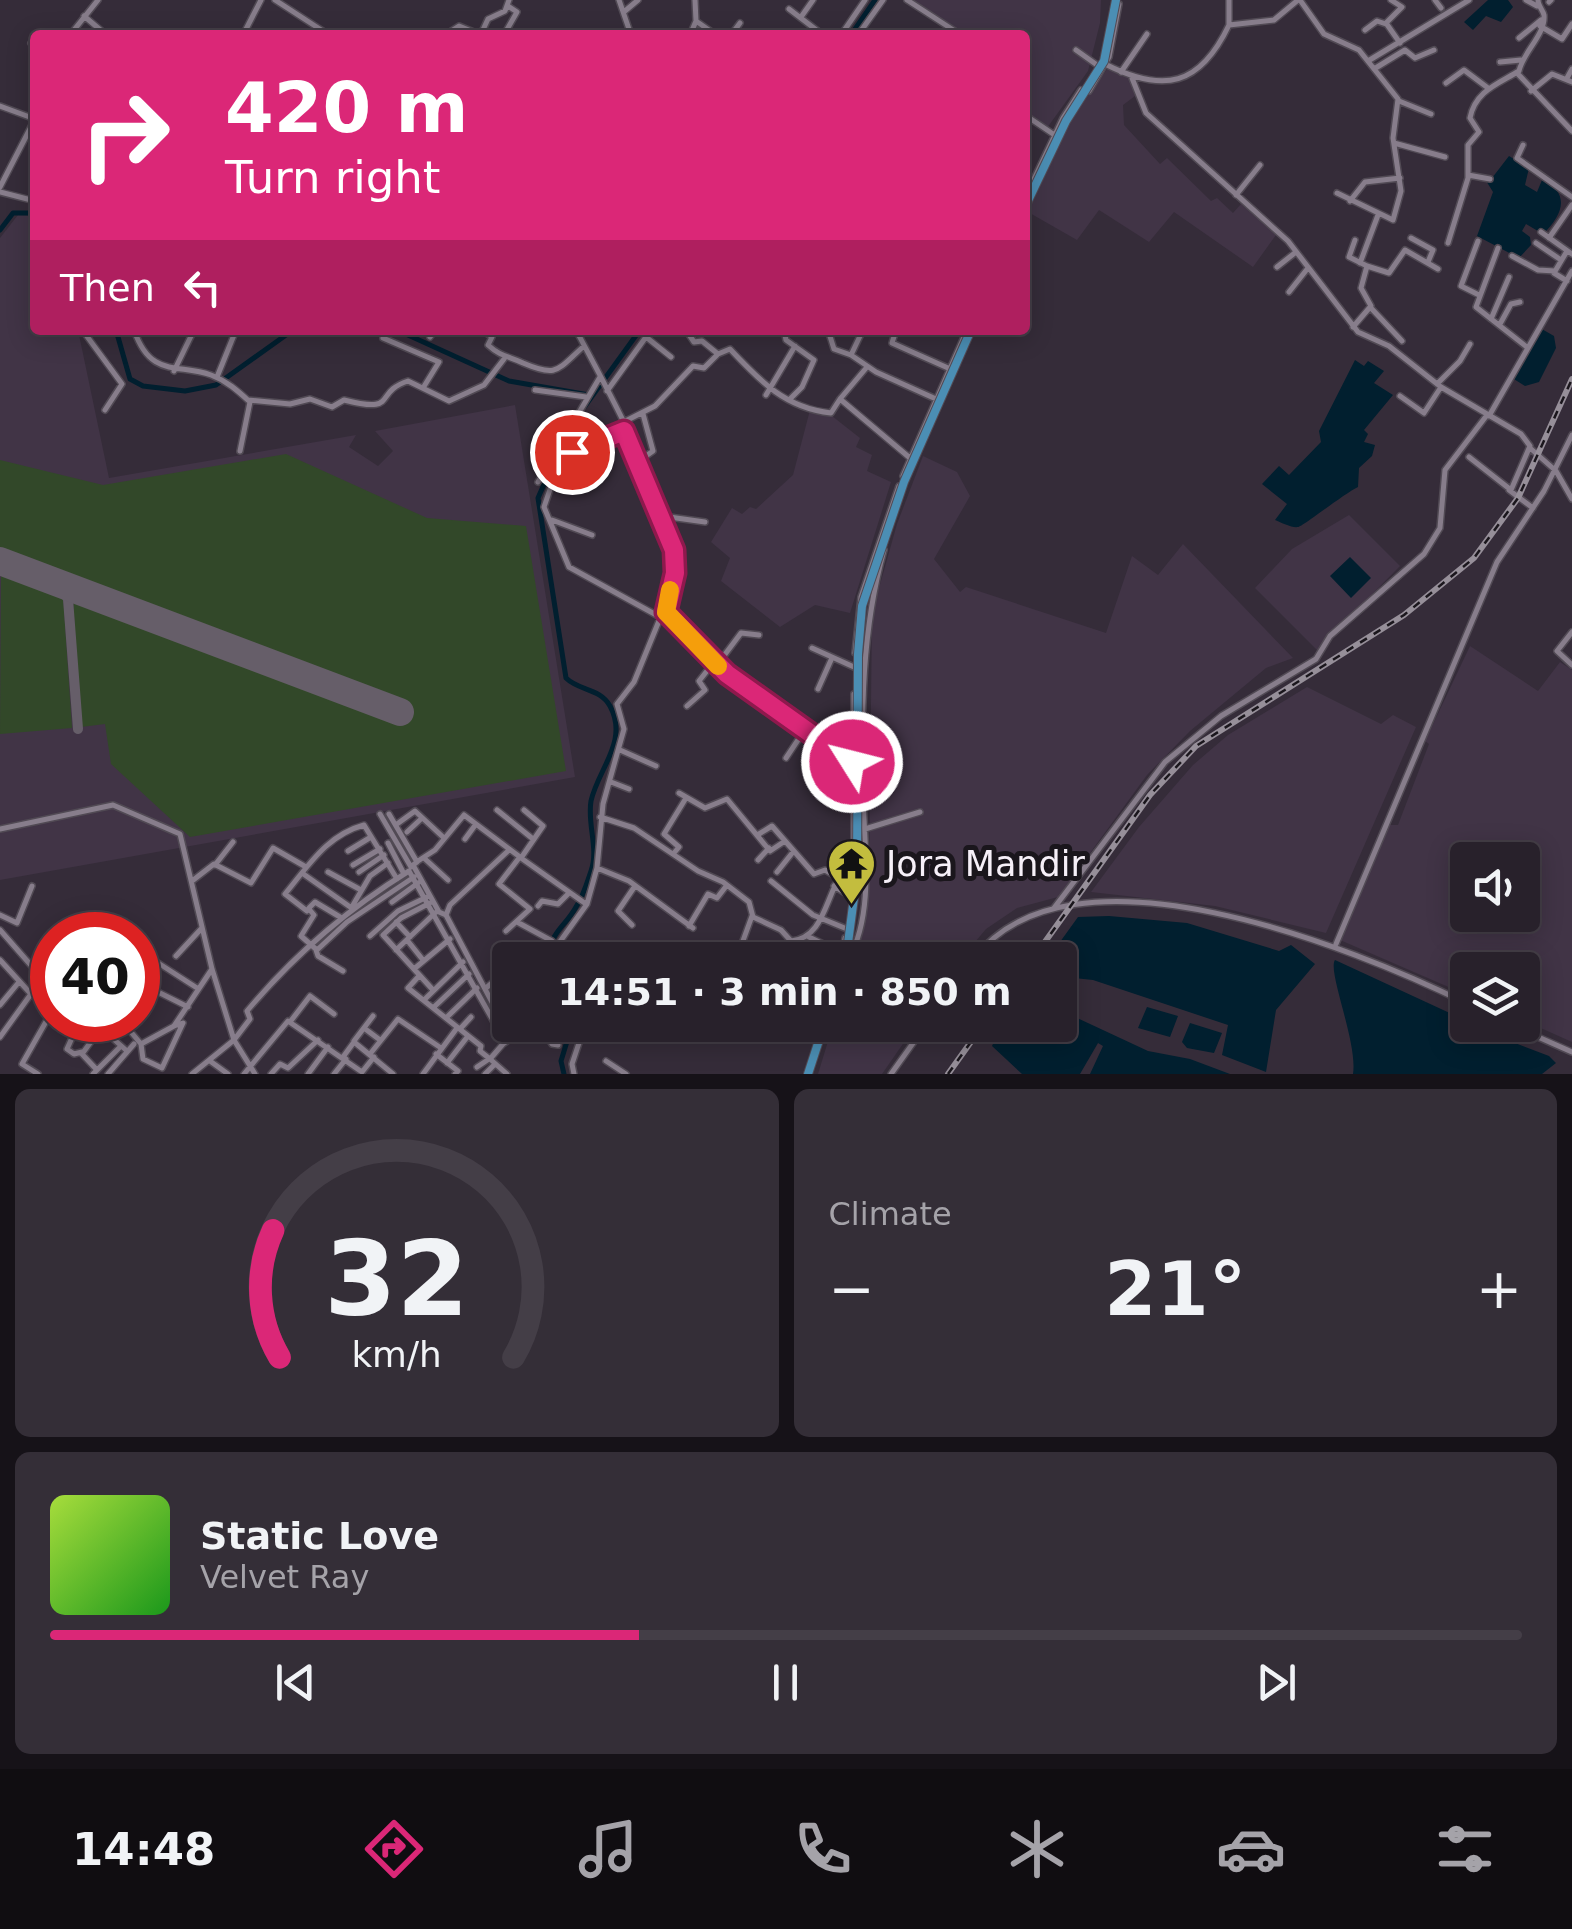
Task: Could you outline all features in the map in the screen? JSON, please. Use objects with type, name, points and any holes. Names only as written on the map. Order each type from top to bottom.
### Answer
[{"type":"main road","points":[[1030,199],[1066,121],[1104,61],[1116,0]]},
{"type":"main road","points":[[847,942],[857,874],[858,654],[862,606],[904,482],[968,335]]},
{"type":"main road","points":[[810,1074],[820,1042]]},
{"type":"street","points":[[74,30],[98,0]]},
{"type":"street","points":[[246,30],[262,0]]},
{"type":"street","points":[[275,0],[321,30]]},
{"type":"street","points":[[619,0],[630,30]]},
{"type":"street","points":[[625,12],[638,0]]},
{"type":"street","points":[[692,30],[696,0]]},
{"type":"street","points":[[801,17],[813,0]]},
{"type":"street","points":[[845,30],[866,0]]},
{"type":"street","points":[[862,30],[883,0]]},
{"type":"street","points":[[907,0],[953,30]]},
{"type":"street","points":[[1030,188],[1101,65],[1116,0]]},
{"type":"street","points":[[1076,50],[1132,78],[1159,82],[1187,77],[1214,53],[1229,25],[1230,0]]},
{"type":"street","points":[[1229,25],[1269,22],[1286,14],[1299,0],[1324,34],[1354,46],[1387,80],[1398,101],[1394,143],[1401,192],[1393,220],[1338,193]]},
{"type":"street","points":[[1391,0],[1401,6]]},
{"type":"street","points":[[1386,24],[1408,0]]},
{"type":"street","points":[[1435,0],[1441,8]]},
{"type":"street","points":[[1368,61],[1469,0]]},
{"type":"street","points":[[1448,243],[1468,176],[1468,144],[1479,132],[1470,114],[1488,88],[1517,73],[1543,18],[1537,3],[1526,0]]},
{"type":"street","points":[[483,30],[488,19],[508,3],[518,12],[507,30]]},
{"type":"street","points":[[789,9],[817,30]]},
{"type":"street","points":[[84,16],[100,30]]},
{"type":"street","points":[[1519,38],[1543,18]]},
{"type":"street","points":[[696,21],[709,30]]},
{"type":"street","points":[[1365,30],[1376,21],[1386,24],[1400,43]]},
{"type":"street","points":[[734,30],[740,22]]},
{"type":"street","points":[[1540,26],[1562,39],[1572,24]]},
{"type":"street","points":[[1121,72],[1146,34]]},
{"type":"street","points":[[1374,69],[1406,50],[1415,58],[1434,50]]},
{"type":"street","points":[[1500,62],[1521,60]]},
{"type":"street","points":[[1532,91],[1552,74],[1569,80],[1572,69]]},
{"type":"street","points":[[1446,83],[1462,70],[1488,88]]},
{"type":"street","points":[[1517,73],[1572,131]]},
{"type":"street","points":[[1132,78],[1146,112],[1296,252],[1353,327],[1369,339],[1389,346],[1439,385],[1521,434],[1530,448],[1556,470],[1572,499]]},
{"type":"street","points":[[1398,101],[1431,114]]},
{"type":"street","points":[[0,106],[30,117]]},
{"type":"street","points":[[1030,118],[1057,136]]},
{"type":"street","points":[[30,129],[1,185],[30,199]]},
{"type":"street","points":[[1030,198],[1057,136]]},
{"type":"street","points":[[1394,143],[1445,157]]},
{"type":"street","points":[[1523,145],[1517,158],[1572,201],[1569,216],[1549,238]]},
{"type":"street","points":[[1236,194],[1260,165]]},
{"type":"street","points":[[1468,176],[1490,179]]},
{"type":"street","points":[[1350,201],[1364,182],[1400,178]]},
{"type":"street","points":[[1378,215],[1360,288],[1370,308],[1402,341]]},
{"type":"street","points":[[1541,232],[1569,252],[1555,271]]},
{"type":"street","points":[[1411,238],[1433,250],[1428,262]]},
{"type":"street","points":[[1355,240],[1348,258],[1363,264],[1390,272],[1404,250],[1438,269]]},
{"type":"street","points":[[1478,241],[1461,286],[1479,295]]},
{"type":"street","points":[[1536,243],[1561,260]]},
{"type":"street","points":[[1498,248],[1477,310],[1528,348]]},
{"type":"street","points":[[1277,267],[1296,252]]},
{"type":"street","points":[[1512,256],[1538,270],[1555,271],[1566,281]]},
{"type":"street","points":[[1289,292],[1308,268]]},
{"type":"street","points":[[1054,908],[1165,762],[1221,716],[1320,656],[1330,636],[1424,554],[1440,528],[1445,470],[1488,415],[1572,271]]},
{"type":"street","points":[[1491,319],[1509,277]]},
{"type":"street","points":[[1500,324],[1510,306],[1520,302]]},
{"type":"street","points":[[1353,327],[1370,308]]},
{"type":"street","points":[[87,335],[122,384],[105,410]]},
{"type":"street","points":[[137,335],[149,353],[174,371],[221,379],[248,400],[290,404],[310,399],[332,407],[344,400],[372,407],[384,404],[404,381],[449,401],[471,393],[494,374],[504,359]]},
{"type":"street","points":[[174,371],[192,335]]},
{"type":"street","points":[[221,379],[234,335]]},
{"type":"street","points":[[489,335],[492,337],[488,346],[504,359],[550,373],[584,346]]},
{"type":"street","points":[[560,942],[583,903],[597,868],[600,818],[624,729],[617,704],[634,682],[661,617],[676,565],[662,516],[639,461],[579,335]]},
{"type":"street","points":[[690,335],[695,342]]},
{"type":"street","points":[[695,342],[699,335]]},
{"type":"street","points":[[787,335],[814,360],[802,387],[789,400]]},
{"type":"street","points":[[830,335],[834,349],[936,399]]},
{"type":"street","points":[[851,354],[860,335]]},
{"type":"street","points":[[895,335],[892,344],[949,369]]},
{"type":"street","points":[[846,942],[854,886],[854,668],[861,597],[910,458],[967,335]]},
{"type":"street","points":[[850,942],[862,907],[872,595],[906,483],[968,335]]},
{"type":"street","points":[[606,390],[646,337],[672,357]]},
{"type":"street","points":[[383,338],[438,362],[423,388]]},
{"type":"street","points":[[695,342],[704,342],[718,354]]},
{"type":"street","points":[[1400,396],[1424,414],[1439,385],[1470,344]]},
{"type":"street","points":[[768,393],[795,346]]},
{"type":"street","points":[[592,536],[546,514],[545,501],[557,463],[572,452],[624,429],[692,366],[704,368],[718,354],[730,349],[768,393],[830,413],[868,367]]},
{"type":"street","points":[[538,482],[601,377]]},
{"type":"street","points":[[535,390],[587,395]]},
{"type":"street","points":[[840,399],[910,458]]},
{"type":"street","points":[[240,451],[248,400]]},
{"type":"street","points":[[639,461],[653,450],[643,414]]},
{"type":"street","points":[[606,432],[624,429]]},
{"type":"street","points":[[1336,944],[1497,562],[1556,470],[1572,435]]},
{"type":"street","points":[[1509,490],[1530,448]]},
{"type":"street","points":[[1469,457],[1533,508]]},
{"type":"street","points":[[662,516],[705,522]]},
{"type":"street","points":[[552,520],[569,567],[661,617]]},
{"type":"street","points":[[664,608],[716,663],[831,748],[864,753]]},
{"type":"street","points":[[1572,632],[1557,651],[1572,666]]},
{"type":"street","points":[[688,706],[704,691],[700,680],[741,634],[760,635]]},
{"type":"street","points":[[812,648],[854,668]]},
{"type":"street","points":[[818,689],[832,659]]},
{"type":"street","points":[[786,758],[806,728]]},
{"type":"street","points":[[620,750],[656,766]]},
{"type":"street","points":[[611,782],[629,788]]},
{"type":"street","points":[[679,793],[705,808],[728,799],[768,848]]},
{"type":"street","points":[[674,854],[679,847],[664,834],[686,798]]},
{"type":"street","points":[[0,828],[104,806],[126,808],[180,834],[212,969],[234,1040],[253,1072]]},
{"type":"street","points":[[497,810],[533,839]]},
{"type":"street","points":[[506,931],[530,908],[499,884],[543,826],[524,810]]},
{"type":"street","points":[[397,824],[415,811],[443,838]]},
{"type":"street","points":[[865,829],[920,812]]},
{"type":"street","points":[[380,814],[408,871]]},
{"type":"street","points":[[389,814],[420,859],[448,880]]},
{"type":"street","points":[[492,1011],[446,916],[439,912],[413,865],[464,815],[583,903]]},
{"type":"street","points":[[408,832],[422,818]]},
{"type":"street","points":[[524,831],[534,818]]},
{"type":"street","points":[[600,818],[634,828],[727,884],[749,902],[752,915],[742,942]]},
{"type":"street","points":[[465,838],[476,824]]},
{"type":"street","points":[[343,971],[318,956],[300,936],[314,915],[285,894],[342,832],[364,825],[393,871]]},
{"type":"street","points":[[759,834],[772,826],[815,875],[825,870],[854,886]]},
{"type":"street","points":[[348,851],[388,831]]},
{"type":"street","points":[[192,882],[216,864],[233,842]]},
{"type":"street","points":[[758,860],[768,848],[785,842]]},
{"type":"street","points":[[388,843],[436,912],[492,1011]]},
{"type":"street","points":[[216,864],[252,883],[273,848],[352,908]]},
{"type":"street","points":[[446,916],[450,905],[509,849]]},
{"type":"street","points":[[353,865],[382,852]]},
{"type":"street","points":[[358,872],[382,852]]},
{"type":"street","points":[[777,872],[793,852]]},
{"type":"street","points":[[597,868],[635,886],[691,927],[708,894],[717,898],[727,884]]},
{"type":"street","points":[[192,1074],[234,1040],[250,1020],[247,1011],[340,918],[393,871],[408,871]]},
{"type":"street","points":[[352,908],[370,876],[408,871]]},
{"type":"street","points":[[392,902],[408,871]]},
{"type":"street","points":[[313,947],[408,871]]},
{"type":"street","points":[[328,872],[362,890]]},
{"type":"street","points":[[752,915],[782,930],[791,942],[809,937],[839,878]]},
{"type":"street","points":[[334,895],[344,881]]},
{"type":"street","points":[[771,881],[821,918],[847,929]]},
{"type":"street","points":[[0,915],[18,923],[32,886]]},
{"type":"street","points":[[632,925],[618,911],[635,886]]},
{"type":"street","points":[[834,886],[852,896]]},
{"type":"street","points":[[538,906],[542,901],[558,904],[568,894]]},
{"type":"street","points":[[428,900],[382,935],[432,990]]},
{"type":"street","points":[[370,936],[398,911],[428,900]]},
{"type":"street","points":[[309,909],[315,902],[340,918]]},
{"type":"street","points":[[990,942],[1002,929],[1054,908],[1118,904],[1194,910],[1254,921],[1336,944],[1450,996]]},
{"type":"street","points":[[396,950],[436,912]]},
{"type":"street","points":[[396,922],[423,960]]},
{"type":"street","points":[[517,922],[552,941]]},
{"type":"street","points":[[176,956],[202,928]]},
{"type":"street","points":[[0,930],[30,965]]},
{"type":"street","points":[[809,937],[818,942]]},
{"type":"street","points":[[450,939],[423,960],[408,987],[507,1074]]},
{"type":"street","points":[[0,1037],[3,1026],[31,994],[1,962]]},
{"type":"street","points":[[424,1000],[462,962]]},
{"type":"street","points":[[160,964],[197,988]]},
{"type":"street","points":[[174,1026],[212,969]]},
{"type":"street","points":[[434,1007],[469,974]]},
{"type":"street","points":[[0,1004],[19,982]]},
{"type":"street","points":[[447,1018],[492,982]]},
{"type":"street","points":[[160,992],[188,1007]]},
{"type":"street","points":[[244,1074],[253,1072],[280,1026],[290,1022],[310,996],[334,1014]]},
{"type":"street","points":[[334,1074],[373,1016]]},
{"type":"street","points":[[423,1074],[438,1051],[471,1017]]},
{"type":"street","points":[[290,1022],[363,1072],[380,1040],[398,1019],[438,1051],[458,1071],[455,1074]]},
{"type":"street","points":[[82,1052],[97,1070],[108,1074],[137,1044],[183,1023],[164,1067],[146,1062],[137,1044]]},
{"type":"street","points":[[364,1028],[380,1040]]},
{"type":"street","points":[[447,1063],[468,1036]]},
{"type":"street","points":[[1540,1038],[1572,1052]]},
{"type":"street","points":[[271,1074],[280,1064],[288,1068],[318,1040]]},
{"type":"street","points":[[35,1042],[22,1064],[35,1073]]},
{"type":"street","points":[[70,1042],[67,1049],[74,1054],[82,1052],[90,1042]]},
{"type":"street","points":[[117,1042],[127,1052]]},
{"type":"street","points":[[354,1042],[393,1074]]},
{"type":"street","points":[[486,1074],[505,1042]]},
{"type":"street","points":[[551,1042],[558,1045]]},
{"type":"street","points":[[574,1074],[572,1064],[579,1042]]},
{"type":"street","points":[[891,1074],[914,1042]]},
{"type":"street","points":[[97,1070],[121,1046]]},
{"type":"street","points":[[308,1074],[328,1047]]},
{"type":"street","points":[[210,1061],[228,1074]]},
{"type":"street","points":[[606,1061],[626,1074]]},
{"type":"street","points":[[477,1067],[494,1065]]},
{"type":"shaded area","points":[[908,0],[1101,0],[1100,23],[1088,71],[1047,128],[1030,114],[1030,30],[950,30]]},
{"type":"shaded area","points":[[1108,68],[1130,79],[1135,96],[1123,105],[1124,125],[1160,164],[1167,158],[1211,201],[1217,198],[1233,213],[1241,204],[1276,235],[1253,267],[1174,212],[1149,242],[1099,210],[1077,240],[1030,213],[1076,110]]},
{"type":"shaded area","points":[[18,215],[30,216],[30,335],[79,335],[109,478],[356,435],[349,447],[378,466],[393,451],[375,431],[515,405],[575,777],[0,880],[0,238]]},
{"type":"shaded area","points":[[810,410],[832,416],[860,438],[856,447],[872,455],[867,471],[891,482],[850,613],[815,605],[780,627],[721,581],[730,558],[711,542],[732,508],[742,514],[750,507],[756,509],[793,475]]},
{"type":"shaded area","points":[[923,456],[957,472],[970,496],[934,559],[960,592],[966,587],[1106,633],[1132,556],[1158,575],[1183,544],[1293,658],[1266,668],[1190,731],[1147,775],[1058,897],[1017,908],[986,929],[975,942],[856,942],[869,886],[872,613],[897,524]]},
{"type":"shaded area","points":[[1349,515],[1400,566],[1317,650],[1255,588],[1292,549]]},
{"type":"shaded area","points":[[1470,646],[1538,691],[1560,662],[1572,670],[1572,1042],[1540,1028],[1540,952],[1450,952],[1450,988],[1340,940],[1390,825],[1398,825],[1429,744],[1425,741]]},
{"type":"shaded area","points":[[1307,687],[1381,724],[1393,715],[1416,727],[1326,933],[1215,906],[1091,892],[1139,827],[1193,765],[1228,735]]},
{"type":"shaded area","points":[[828,1042],[904,1042],[882,1074],[818,1074]]},
{"type":"green space","points":[[286,454],[427,518],[526,526],[566,771],[190,837],[111,764],[105,724],[81,727],[73,599],[396,720],[403,704],[0,554],[0,460],[103,485]]},
{"type":"green space","points":[[1,571],[63,595],[72,728],[0,734]]},
{"type":"water","points":[[1488,0],[1508,0],[1513,7],[1501,22],[1486,16],[1473,30],[1464,22]]},
{"type":"water","points":[[1509,156],[1529,168],[1525,185],[1537,192],[1542,180],[1551,185],[1561,205],[1543,234],[1526,224],[1522,231],[1530,237],[1531,245],[1519,258],[1477,236],[1493,192],[1485,179],[1492,178]]},
{"type":"water","points":[[1540,328],[1554,336],[1556,348],[1539,382],[1525,386],[1509,376]]},
{"type":"water","points":[[1355,360],[1364,366],[1368,361],[1384,371],[1374,383],[1393,395],[1364,430],[1368,434],[1364,442],[1375,445],[1372,456],[1359,468],[1358,487],[1298,527],[1275,520],[1287,504],[1262,484],[1279,466],[1289,475],[1321,442],[1319,431]]},
{"type":"water","points":[[1350,557],[1371,578],[1351,598],[1330,576]]},
{"type":"water","points":[[1078,917],[1187,923],[1279,951],[1291,945],[1315,964],[1276,1010],[1266,1072],[1222,1055],[1228,1025],[1093,980],[1077,978],[1077,942],[1060,942]]},
{"type":"water","points":[[1335,960],[1450,1013],[1450,1042],[1512,1042],[1549,1056],[1556,1063],[1542,1074],[1353,1074],[1351,1045]]},
{"type":"water","points":[[1147,1007],[1178,1016],[1170,1037],[1138,1028]]},
{"type":"water","points":[[1077,1018],[1148,1051],[1190,1059],[1230,1074],[1090,1074],[1103,1046],[1098,1043],[1080,1074],[1022,1074],[992,1046],[994,1042],[1077,1042]]},
{"type":"water","points":[[1190,1023],[1222,1033],[1214,1053],[1187,1048],[1182,1042]]},
{"type":"waterway","points":[[854,30],[875,0]]},
{"type":"waterway","points":[[0,230],[13,213],[30,213]]},
{"type":"waterway","points":[[117,335],[130,379],[143,386],[185,391],[216,385],[286,335]]},
{"type":"waterway","points":[[408,335],[509,381],[589,395]]},
{"type":"waterway","points":[[585,406],[636,335]]},
{"type":"waterway","points":[[552,942],[578,903],[591,871],[591,801],[616,731],[606,700],[566,678],[538,498],[559,450]]},
{"type":"waterway","points":[[564,1074],[561,1061],[567,1042]]},
{"type":"taxiway","points":[[59,583],[68,599]]},
{"type":"taxiway","points":[[77,589],[68,599],[78,729]]},
{"type":"runway","points":[[0,561],[400,712]]},
{"type":"railway","points":[[1045,942],[1150,795],[1196,746],[1404,615],[1474,558],[1518,498],[1572,379]]},
{"type":"railway","points":[[948,1074],[971,1042]]},
{"type":"slow traffic","points":[[670,590],[666,612],[718,666]]},
{"type":"place","name":"Jora Mandir","points":[[851,906]]},
{"type":"route","points":[[572,452],[624,431],[674,550],[675,573],[666,612],[727,674],[831,748],[852,753],[852,762]]}]
